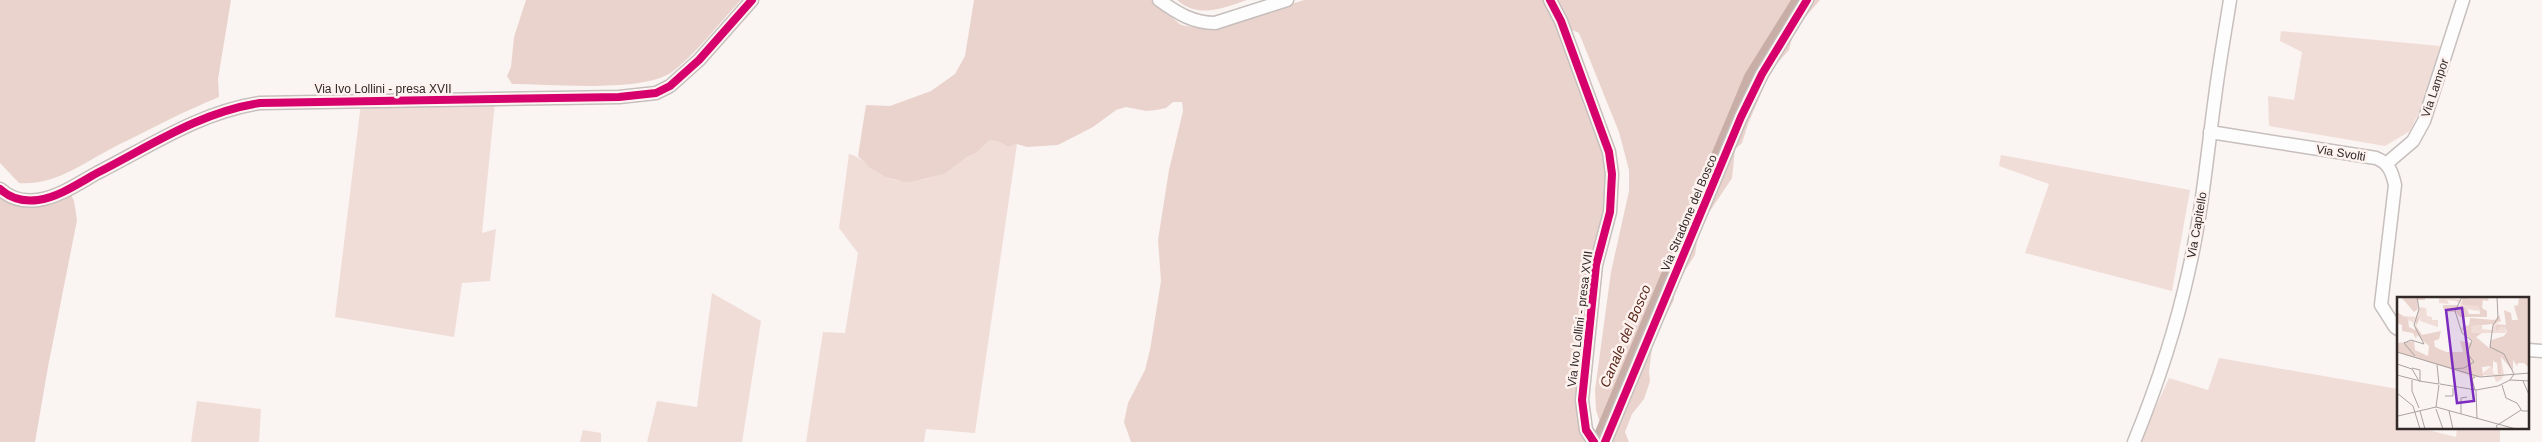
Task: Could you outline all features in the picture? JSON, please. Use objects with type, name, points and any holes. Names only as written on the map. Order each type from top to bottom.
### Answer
[{"type":"street","name":"Via Ivo Lollini - presa XVII","points":[[0,189],[7,195],[20,201],[39,200],[74,186],[195,121],[238,106],[260,103],[619,97],[656,94],[684,76],[752,0]]},
{"type":"street","points":[[1160,0],[1187,18],[1203,23],[1215,23],[1287,0]]},
{"type":"street","name":"Via Ivo Lollini - presa XVII","points":[[1550,0],[1564,29],[1609,152],[1612,174],[1610,212],[1596,265],[1582,400],[1584,418],[1593,441]]},
{"type":"street","name":"Via Stradone del Bosco","points":[[1605,442],[1741,117],[1762,74],[1807,0]]},
{"type":"street","name":"Via Capitello","points":[[2134,442],[2152,398],[2169,346],[2189,270],[2204,184],[2230,0]]},
{"type":"street","name":"Via Lampor","points":[[2386,164],[2413,142],[2424,121],[2463,0]]},
{"type":"street","name":"Via Svolti","points":[[2210,132],[2376,158],[2386,164]]},
{"type":"street","points":[[2386,164],[2392,172],[2395,185],[2381,305],[2394,327],[2397,328]]},
{"type":"shaded area","points":[[0,0],[231,0],[218,79],[219,97],[168,120],[58,177],[33,183],[19,183],[0,163]]},
{"type":"shaded area","points":[[526,0],[741,0],[698,48],[672,72],[658,79],[640,83],[572,86],[512,84],[507,76],[511,67],[514,37]]},
{"type":"shaded area","points":[[974,0],[1151,0],[1181,25],[1210,30],[1304,0],[1820,0],[1794,30],[1789,50],[1771,70],[1742,143],[1735,149],[1732,178],[1706,217],[1698,235],[1695,255],[1674,287],[1674,300],[1653,341],[1649,371],[1650,381],[1644,399],[1632,414],[1625,432],[1629,442],[1606,442],[1596,410],[1595,390],[1611,272],[1629,191],[1629,170],[1619,132],[1579,33],[1557,23],[1611,172],[1577,388],[1587,442],[1131,442],[1124,422],[1128,403],[1145,370],[1150,350],[1161,281],[1158,240],[1169,170],[1183,111],[1182,102],[1173,102],[1166,108],[1156,110],[1146,111],[1126,107],[1116,110],[1093,127],[1058,145],[1027,147],[1017,144],[1008,147],[990,140],[976,153],[967,157],[944,174],[905,182],[885,177],[869,167],[858,156],[866,105],[890,106],[931,91],[955,74],[965,56]]},
{"type":"shaded area","points":[[1177,0],[1247,0],[1220,9],[1202,10],[1185,6]]},
{"type":"shaded area","points":[[2281,31],[2440,46],[2424,101],[2410,131],[2385,146],[2269,126],[2268,96],[2294,100],[2302,52],[2280,41]]},
{"type":"shaded area","points":[[495,102],[482,233],[496,229],[490,281],[462,283],[454,337],[335,317],[361,103]]},
{"type":"shaded area","points":[[990,140],[1008,147],[1017,144],[975,433],[926,429],[924,442],[806,442],[823,332],[845,333],[858,253],[839,228],[849,154],[884,176],[900,181],[909,181],[926,179],[943,173],[976,153]]},
{"type":"shaded area","points":[[2001,155],[2190,190],[2172,291],[2025,253],[2049,184],[1999,166]]},
{"type":"shaded area","points":[[0,191],[11,199],[69,191],[74,201],[77,220],[35,442],[0,442]]},
{"type":"shaded area","points":[[712,293],[761,321],[742,442],[647,442],[657,401],[697,407]]},
{"type":"shaded area","points":[[2219,358],[2397,389],[2397,430],[2428,430],[2456,437],[2457,430],[2500,430],[2500,442],[2140,442],[2169,378],[2208,390]]},
{"type":"shaded area","points":[[197,401],[261,409],[259,442],[191,442]]},
{"type":"shaded area","points":[[583,430],[601,433],[601,442],[580,442]]},
{"type":"waterway","name":"Canale del Bosco","points":[[1597,442],[1750,77],[1798,0]]},
{"type":"cycle path","points":[[0,189],[8,195],[27,201],[54,196],[176,131],[217,114],[238,107],[260,103],[619,97],[656,93],[670,86],[699,60],[752,0]]},
{"type":"cycle path","points":[[1550,0],[1561,21],[1609,152],[1612,174],[1610,212],[1596,265],[1582,400],[1586,430],[1594,442]]},
{"type":"cycle path","points":[[1605,442],[1741,117],[1762,74],[1807,0]]}]
